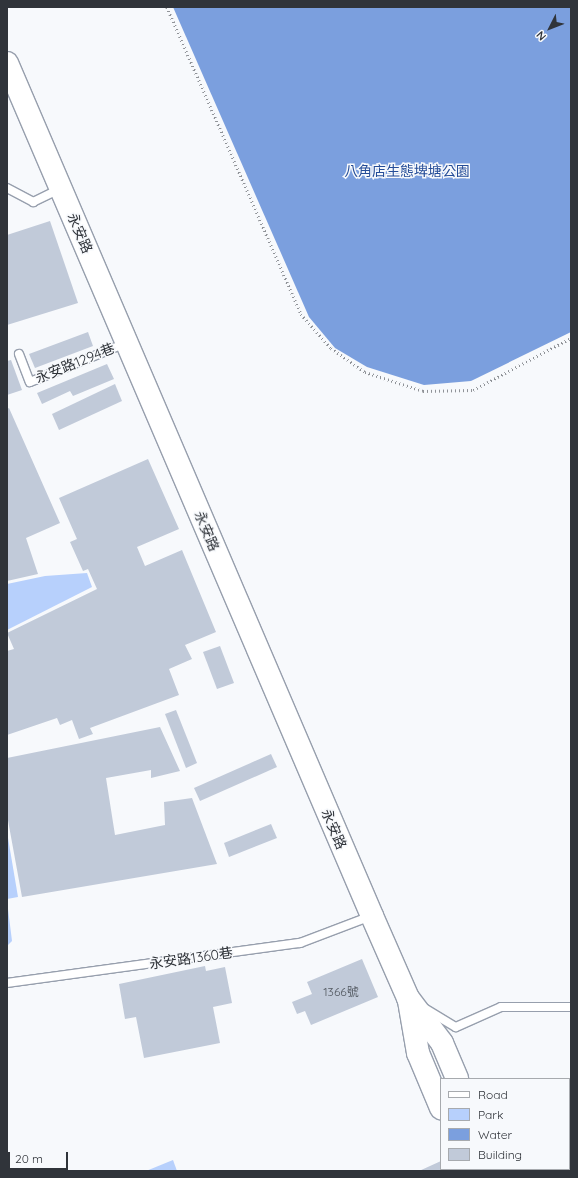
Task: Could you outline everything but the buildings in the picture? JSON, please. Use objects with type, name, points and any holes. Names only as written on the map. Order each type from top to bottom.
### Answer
[{"type":"main road","name":"永安路","points":[[7,63],[62,188],[408,998],[442,1043],[457,1078]]},
{"type":"main road","name":"永安路","points":[[408,998],[418,1053],[440,1106]]},
{"type":"lane","points":[[7,188],[33,202],[62,188]]},
{"type":"lane","name":"永安路1294巷","points":[[19,354],[30,382],[127,342]]},
{"type":"lane","name":"永安路1360巷","points":[[7,983],[300,943],[372,916]]},
{"type":"lane","points":[[408,998],[456,1027],[501,1007],[571,1007]]},
{"type":"path","points":[[167,7],[300,314],[330,348],[365,372],[423,391],[473,390],[571,338]]},
{"type":"green space","points":[[87,573],[92,587],[7,630],[7,584],[45,576]]},
{"type":"green space","points":[[7,832],[18,897],[7,899]]},
{"type":"green space","points":[[7,901],[12,941],[7,946]]},
{"type":"green space","points":[[173,1160],[177,1171],[146,1171]]},
{"type":"water","name":"八角店生態埤塘公園","points":[[173,7],[571,7],[571,332],[471,381],[424,385],[367,367],[335,348],[309,317]]}]
